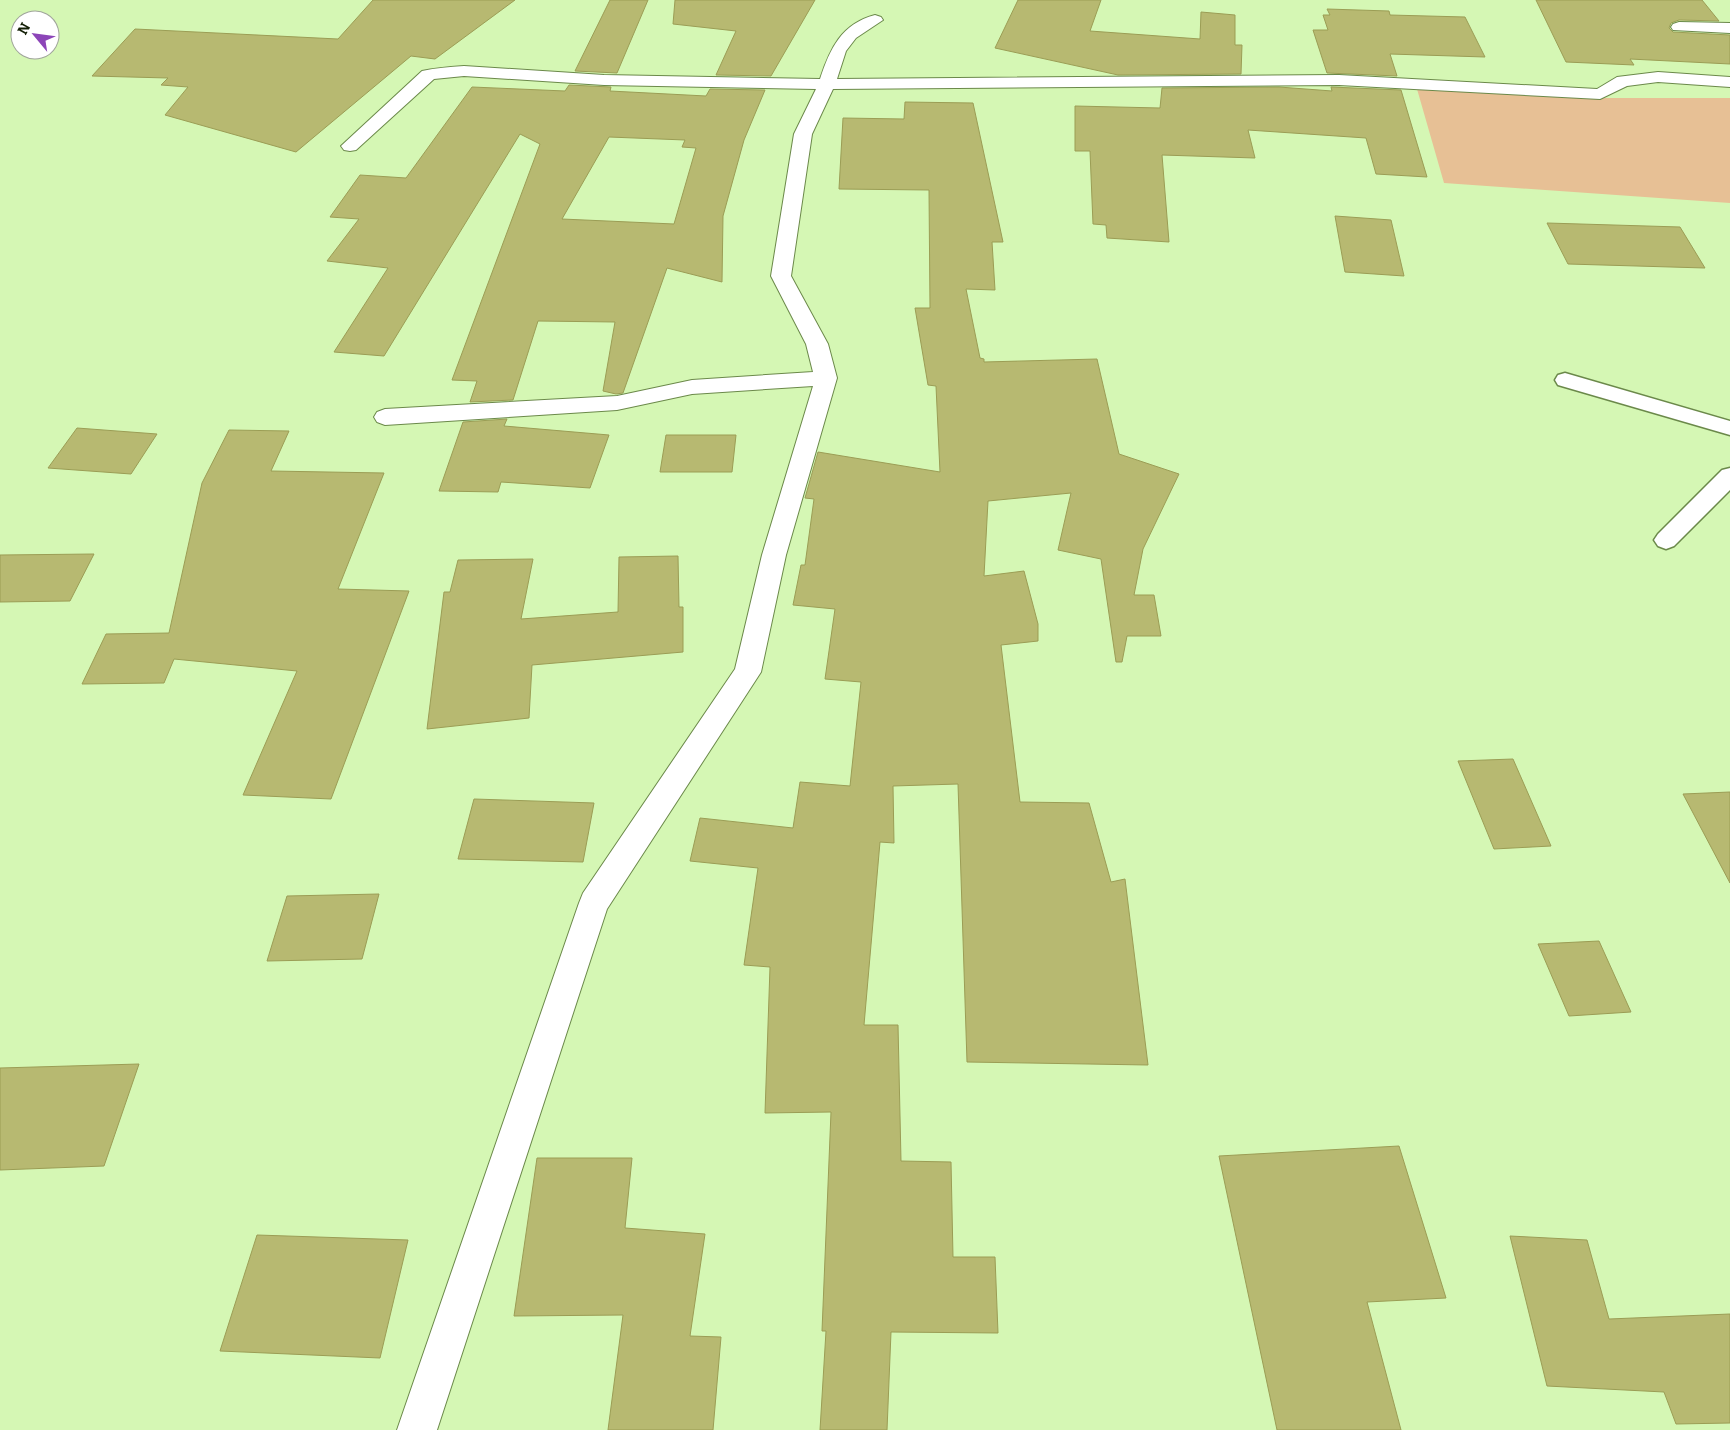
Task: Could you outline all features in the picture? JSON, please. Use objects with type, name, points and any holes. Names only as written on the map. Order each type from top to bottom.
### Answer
[{"type":"street","points":[[417,1430],[594,902],[748,672],[774,555],[826,378],[817,344],[781,276],[803,134],[827,84],[838,50],[850,35],[875,20]]},
{"type":"street","points":[[1680,27],[1730,28]]},
{"type":"street","points":[[350,146],[428,75],[441,72],[464,71],[604,80],[827,84],[1340,80],[1600,94],[1623,81],[1658,77],[1730,82]]},
{"type":"street","points":[[385,418],[617,404],[692,387],[826,378]]},
{"type":"lane","points":[[1565,380],[1730,428]]},
{"type":"lane","points":[[1666,540],[1730,476]]},
{"type":"shaded area","points":[[1417,89],[1606,98],[1730,98],[1730,203],[1444,183]]},
{"type":"building","points":[[373,0],[515,0],[435,59],[411,56],[296,152],[165,115],[188,87],[161,85],[168,78],[92,76],[135,29],[338,39]]},
{"type":"building","points":[[610,0],[648,0],[617,73],[575,71]]},
{"type":"building","points":[[675,0],[815,0],[771,76],[716,75],[736,31],[673,24]]},
{"type":"building","points":[[1018,0],[1101,0],[1090,31],[1200,39],[1201,12],[1235,15],[1235,45],[1242,45],[1241,74],[1118,75],[995,48]]},
{"type":"building","points":[[1536,0],[1702,0],[1719,21],[1679,20],[1671,23],[1669,28],[1673,32],[1730,35],[1730,64],[1630,59],[1634,65],[1566,62]]},
{"type":"building","points":[[1327,9],[1389,11],[1390,15],[1465,17],[1485,57],[1390,54],[1397,76],[1327,73],[1313,30],[1328,30],[1323,15],[1330,15]]},
{"type":"building","points":[[569,85],[611,87],[610,91],[706,96],[710,89],[765,90],[744,140],[723,216],[722,282],[667,268],[623,393],[616,394],[603,391],[615,322],[538,321],[513,400],[470,402],[477,381],[452,380],[540,144],[520,134],[384,356],[334,352],[388,268],[327,261],[359,219],[330,217],[360,175],[406,178],[472,87],[565,91]],"holes":[[[609,137],[685,140],[682,147],[696,148],[674,224],[562,219]]]},
{"type":"building","points":[[1279,87],[1332,91],[1331,87],[1401,90],[1427,177],[1376,174],[1366,138],[1248,130],[1255,158],[1162,155],[1169,242],[1107,238],[1106,225],[1093,224],[1090,151],[1075,151],[1075,106],[1160,108],[1162,88]]},
{"type":"building","points":[[905,102],[973,103],[1003,242],[992,242],[995,290],[966,289],[980,358],[984,359],[984,362],[1097,359],[1119,454],[1179,474],[1143,549],[1134,595],[1154,595],[1161,636],[1127,636],[1122,662],[1116,662],[1101,559],[1058,550],[1071,493],[988,501],[984,576],[1024,571],[1038,624],[1038,641],[1001,645],[1020,802],[1089,803],[1111,882],[1125,879],[1148,1065],[967,1062],[958,784],[893,786],[894,843],[880,842],[864,1025],[898,1025],[901,1161],[951,1162],[953,1257],[995,1257],[998,1333],[891,1332],[887,1430],[820,1430],[826,1331],[822,1331],[831,1112],[765,1113],[770,967],[744,965],[758,868],[690,861],[700,818],[793,828],[800,782],[850,786],[861,682],[825,679],[835,609],[793,605],[801,565],[805,565],[814,499],[805,498],[818,452],[940,472],[936,386],[928,385],[915,308],[930,308],[929,190],[839,189],[843,118],[904,119]]},
{"type":"building","points":[[1335,216],[1391,220],[1404,276],[1345,272]]},
{"type":"building","points":[[1547,223],[1680,227],[1705,268],[1568,264]]},
{"type":"building","points":[[507,419],[504,426],[609,435],[590,488],[501,482],[498,492],[439,491],[463,422]]},
{"type":"building","points":[[77,428],[157,434],[131,474],[48,468]]},
{"type":"building","points":[[229,430],[289,431],[271,471],[384,473],[338,589],[409,591],[331,799],[243,795],[297,671],[174,659],[164,683],[82,684],[106,634],[169,633],[202,483]]},
{"type":"building","points":[[666,435],[736,435],[732,472],[660,472]]},
{"type":"building","points":[[94,554],[70,601],[0,602],[0,555]]},
{"type":"building","points":[[678,556],[679,607],[683,607],[683,652],[532,665],[529,718],[427,729],[444,592],[450,592],[458,560],[533,559],[521,619],[618,612],[619,557]]},
{"type":"building","points":[[1513,759],[1551,846],[1494,849],[1458,761]]},
{"type":"building","points":[[1730,792],[1730,883],[1683,794]]},
{"type":"building","points":[[474,799],[594,803],[583,862],[458,859]]},
{"type":"building","points":[[379,894],[362,959],[267,961],[287,896]]},
{"type":"building","points":[[1599,941],[1631,1012],[1569,1016],[1538,944]]},
{"type":"building","points":[[139,1064],[104,1166],[0,1170],[0,1068]]},
{"type":"building","points":[[1399,1146],[1446,1298],[1367,1302],[1401,1430],[1277,1430],[1219,1156]]},
{"type":"building","points":[[537,1158],[632,1158],[625,1228],[705,1234],[690,1336],[721,1337],[713,1430],[608,1430],[623,1315],[514,1316]]},
{"type":"building","points":[[257,1235],[408,1240],[380,1358],[220,1351]]},
{"type":"building","points":[[1510,1236],[1587,1240],[1609,1319],[1730,1314],[1730,1423],[1676,1424],[1664,1392],[1547,1386]]}]
